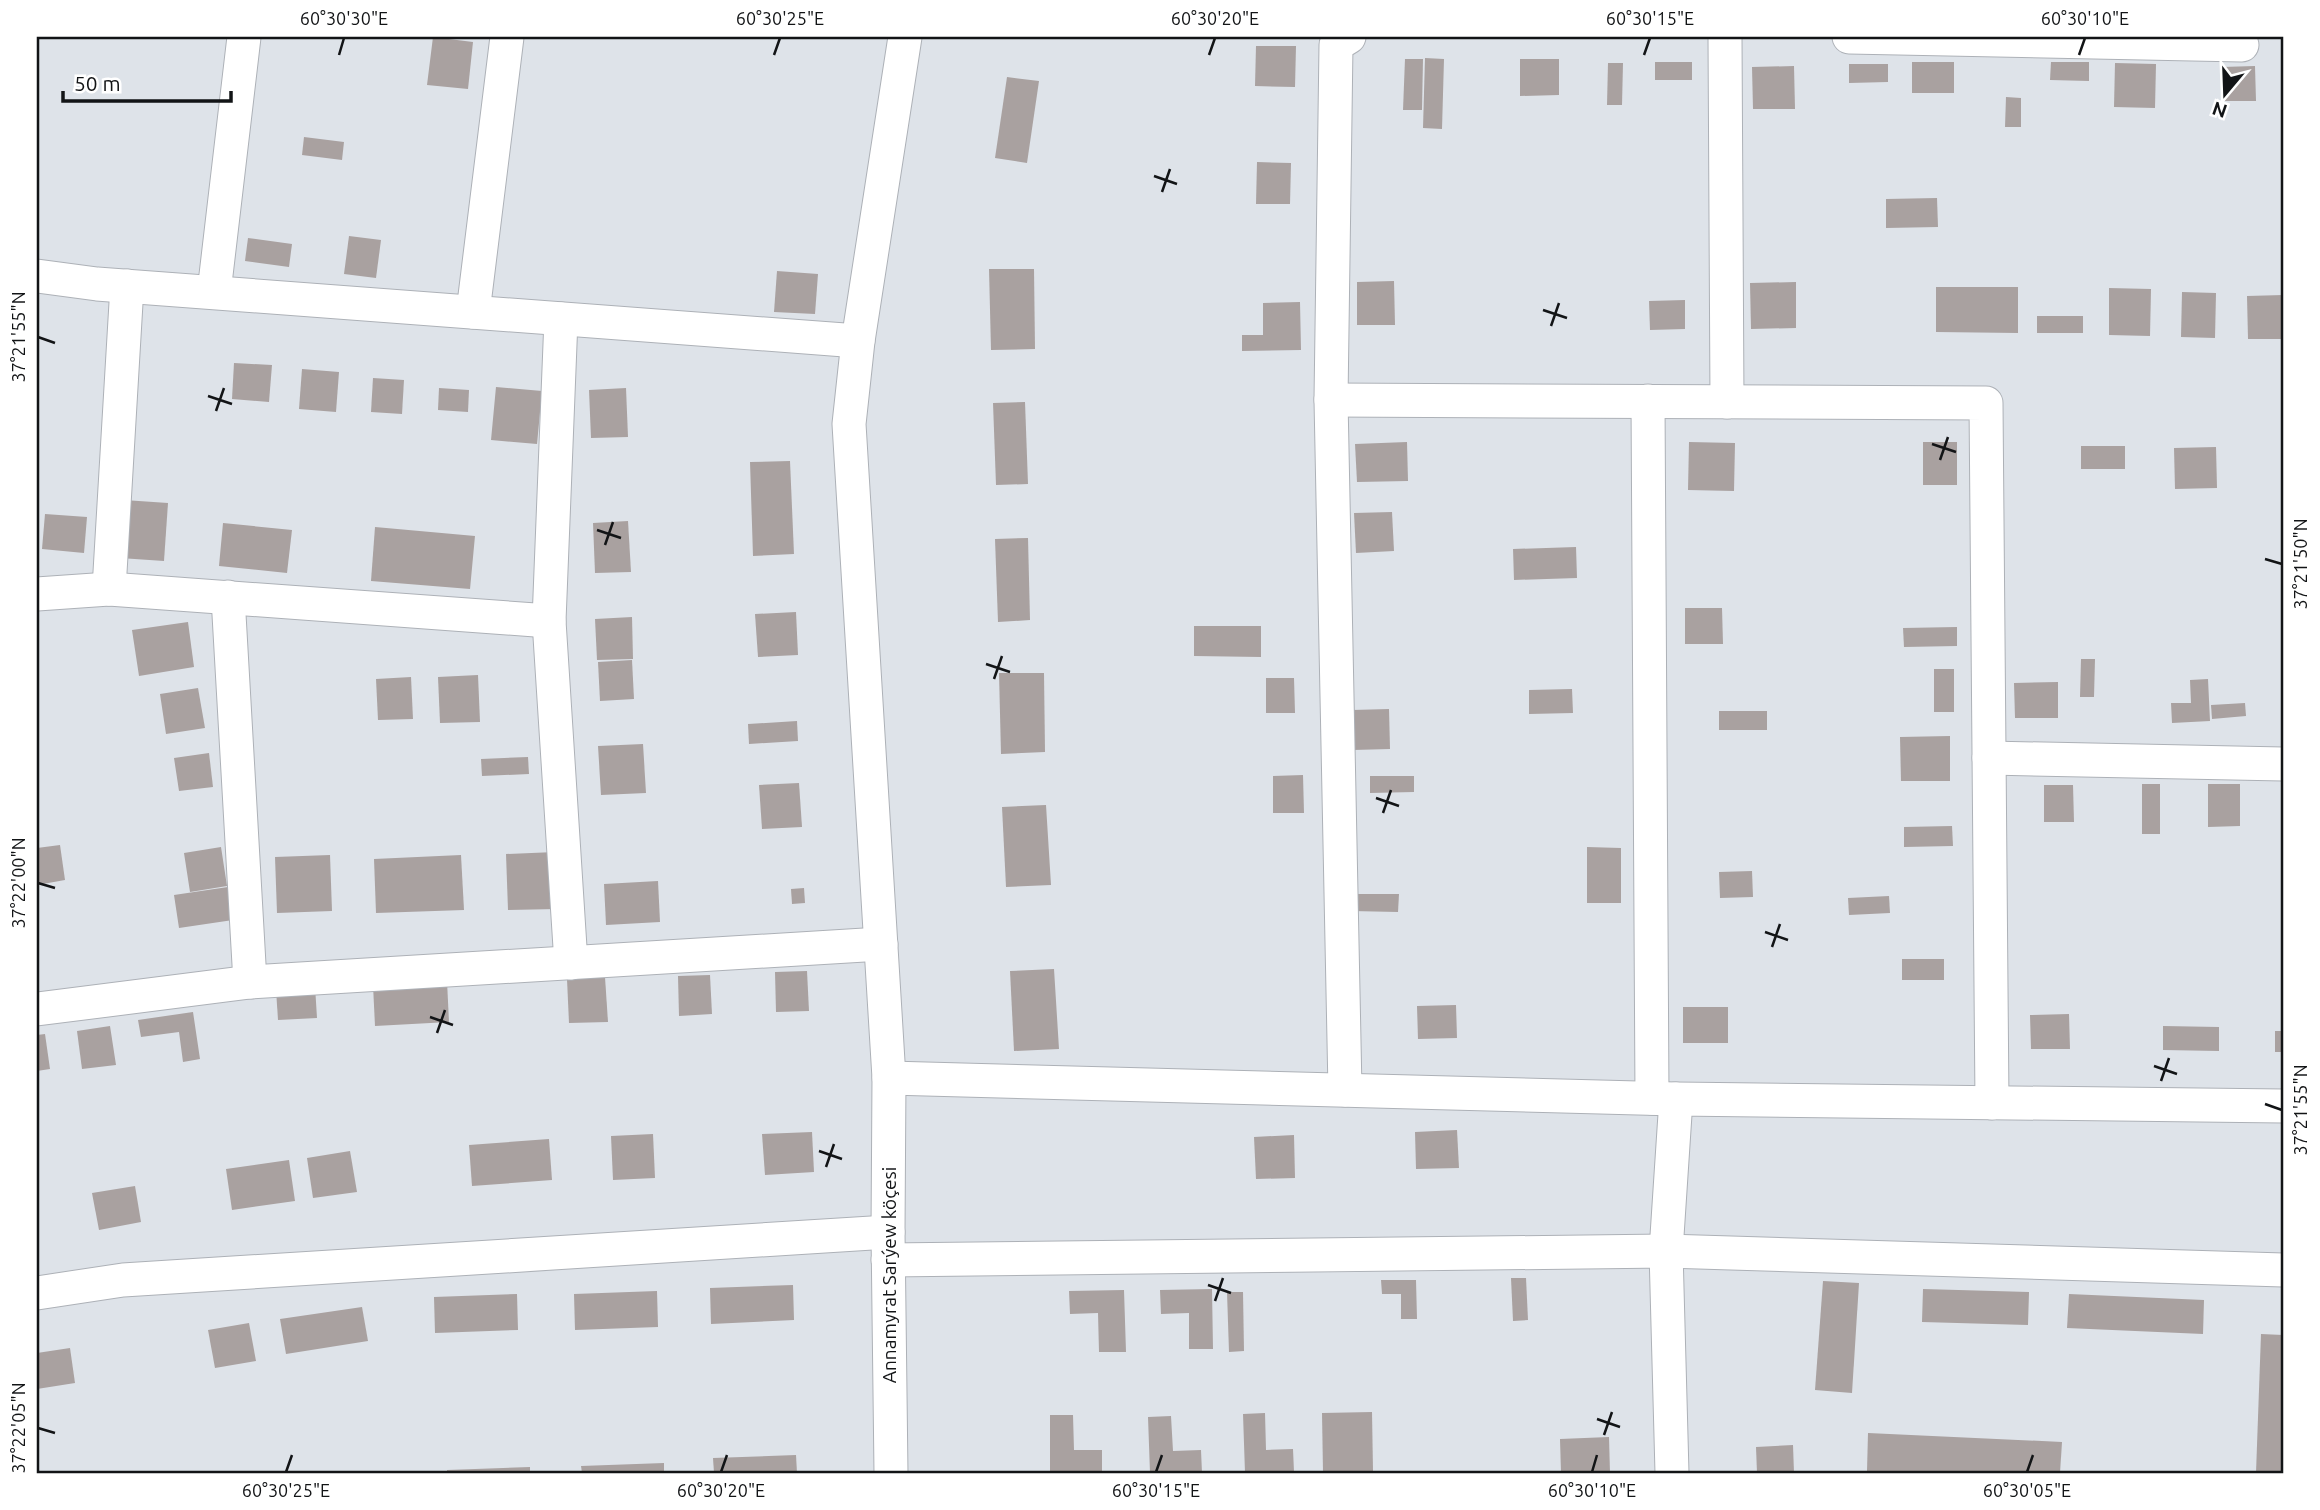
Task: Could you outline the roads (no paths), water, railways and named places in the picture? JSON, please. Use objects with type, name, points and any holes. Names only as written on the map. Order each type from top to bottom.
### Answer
[{"type":"street","points":[[214,292],[244,37]]},
{"type":"street","points":[[473,312],[507,37]]},
{"type":"street","name":"Annamyrat Sarýew köçesi","points":[[891,1473],[889,1077],[849,424],[858,341],[905,37]]},
{"type":"street","points":[[1345,1090],[1331,400],[1336,45],[1349,37]]},
{"type":"street","points":[[1725,37],[1727,402]]},
{"type":"street","points":[[1849,37],[2242,45]]},
{"type":"street","points":[[42,280],[858,341]]},
{"type":"street","points":[[109,589],[127,286]]},
{"type":"street","points":[[561,319],[549,621],[571,963]]},
{"type":"street","points":[[1331,400],[1986,402],[1992,1103]]},
{"type":"street","points":[[1648,401],[1672,1473]]},
{"type":"street","points":[[37,594],[109,589],[549,621]]},
{"type":"street","points":[[228,597],[250,982]]},
{"type":"street","points":[[1989,758],[2283,764]]},
{"type":"street","points":[[37,1009],[250,982],[881,944]]},
{"type":"street","points":[[889,1077],[1664,1098],[2283,1107]]},
{"type":"street","points":[[37,1293],[123,1280],[888,1246],[1666,1251],[2283,1270]]}]
